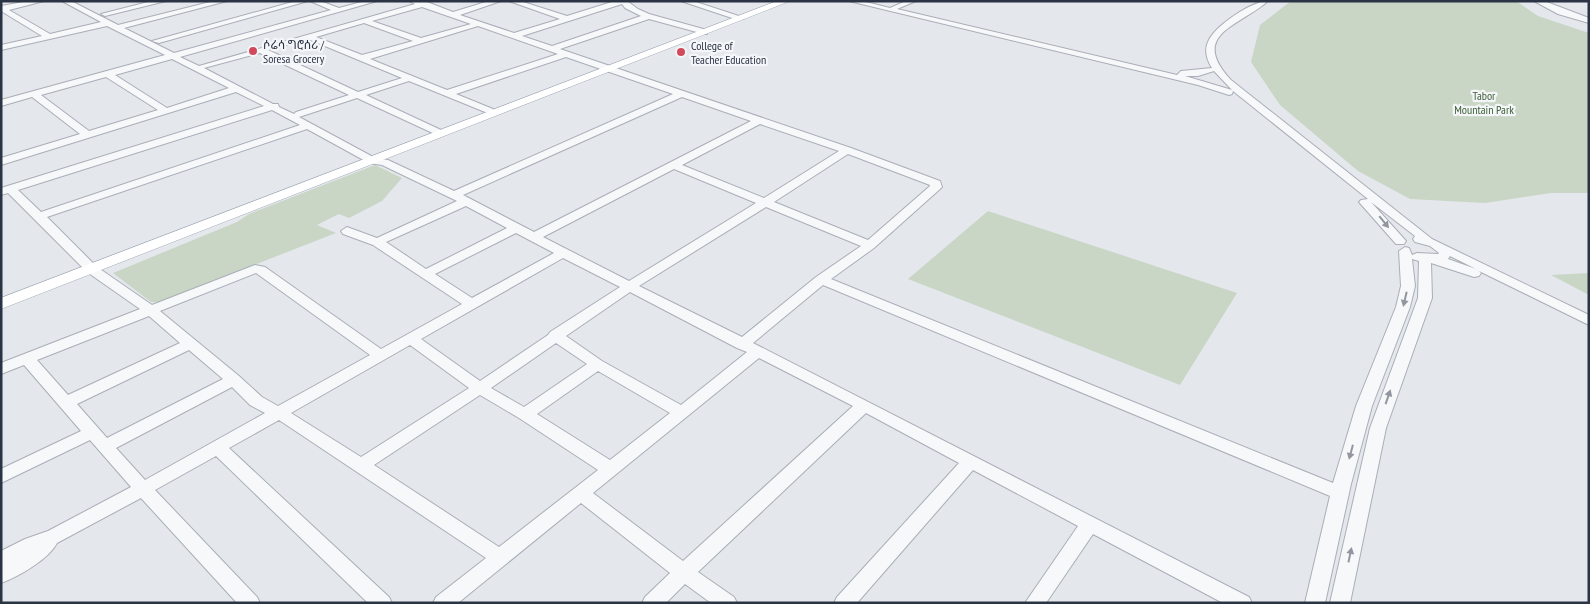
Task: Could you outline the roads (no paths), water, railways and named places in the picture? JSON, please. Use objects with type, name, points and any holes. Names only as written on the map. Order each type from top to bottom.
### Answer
[{"type":"main road","points":[[377,158],[490,111],[776,1]]},
{"type":"main road","points":[[738,17],[786,1]]},
{"type":"main road","points":[[1,298],[377,158],[607,67]]},
{"type":"main road","points":[[1,304],[91,266]]},
{"type":"street","points":[[2,9],[41,1]]},
{"type":"street","points":[[65,1],[156,41],[178,56],[203,66],[308,125],[460,198],[563,253],[864,405],[1242,603]]},
{"type":"street","points":[[77,1],[107,19]]},
{"type":"street","points":[[122,26],[224,1]]},
{"type":"street","points":[[156,41],[305,1]]},
{"type":"street","points":[[313,1],[339,11]]},
{"type":"street","points":[[1,103],[374,1]]},
{"type":"street","points":[[412,1],[847,150],[932,180],[937,185],[870,244],[821,280],[683,413],[443,603]]},
{"type":"street","points":[[203,66],[435,1]]},
{"type":"street","points":[[452,15],[498,1]]},
{"type":"street","points":[[512,1],[568,18]]},
{"type":"street","points":[[598,1],[611,5]]},
{"type":"street","points":[[514,36],[623,1],[630,8],[648,16],[701,31]]},
{"type":"street","points":[[852,1],[1128,64],[1183,74],[1198,74],[1210,70]]},
{"type":"street","points":[[865,1],[1128,64],[1229,92]]},
{"type":"street","points":[[894,8],[912,1]]},
{"type":"street","points":[[1537,1],[1561,12],[1589,21]]},
{"type":"street","points":[[1,48],[49,37],[156,2]]},
{"type":"street","points":[[688,2],[738,17]]},
{"type":"street","points":[[1259,2],[1218,24],[1203,39],[1202,53],[1214,78],[1372,208],[1402,246],[1408,286],[1404,307],[1390,336],[1364,406],[1340,493],[1315,603]]},
{"type":"street","points":[[1259,2],[1228,24],[1212,40],[1213,59],[1218,70],[1231,85],[1426,240],[1434,255],[1482,276],[1589,330]]},
{"type":"street","points":[[2,9],[49,37]]},
{"type":"street","points":[[551,48],[648,16]]},
{"type":"street","points":[[310,18],[337,29]]},
{"type":"street","points":[[364,21],[420,41]]},
{"type":"street","points":[[363,58],[478,24]]},
{"type":"street","points":[[122,26],[237,89],[275,106],[300,114],[377,158]]},
{"type":"street","points":[[310,37],[490,111]]},
{"type":"street","points":[[260,50],[437,132]]},
{"type":"street","points":[[448,93],[566,54]]},
{"type":"street","points":[[108,74],[168,112]]},
{"type":"street","points":[[300,114],[410,78]]},
{"type":"street","points":[[1,162],[168,112],[237,89]]},
{"type":"street","points":[[377,242],[460,198],[682,93]]},
{"type":"street","points":[[34,94],[89,136]]},
{"type":"street","points":[[6,191],[275,106]]},
{"type":"street","points":[[534,237],[760,120]]},
{"type":"street","points":[[39,216],[308,125]]},
{"type":"street","points":[[361,465],[480,388],[555,335],[630,286],[847,150]]},
{"type":"street","points":[[674,165],[870,244]]},
{"type":"street","points":[[6,191],[39,216],[91,266],[150,310],[234,380],[256,401],[299,424],[500,558]]},
{"type":"street","points":[[426,274],[517,228]]},
{"type":"street","points":[[347,231],[377,242],[471,304]]},
{"type":"street","points":[[1402,246],[1412,238],[1426,240]]},
{"type":"street","points":[[1402,246],[1434,255],[1589,321]]},
{"type":"street","points":[[1,574],[23,563],[54,537],[563,253]]},
{"type":"street","points":[[1340,603],[1378,428],[1425,298],[1434,255]]},
{"type":"street","points":[[1,369],[248,270],[258,270],[379,354]]},
{"type":"street","points":[[821,280],[1340,493]]},
{"type":"street","points":[[555,335],[597,364],[683,413]]},
{"type":"street","points":[[409,338],[480,388],[525,414],[610,469]]},
{"type":"street","points":[[66,403],[189,344]]},
{"type":"street","points":[[27,359],[250,603]]},
{"type":"street","points":[[525,414],[597,364]]},
{"type":"street","points":[[106,446],[234,380]]},
{"type":"street","points":[[652,603],[864,405]]},
{"type":"street","points":[[1,477],[93,432]]},
{"type":"street","points":[[217,447],[382,603]]},
{"type":"street","points":[[844,603],[971,461]]},
{"type":"street","points":[[581,493],[684,573],[727,603]]},
{"type":"street","points":[[1035,603],[1089,524]]},
{"type":"street","points":[[1,560],[32,544],[54,537]]},
{"type":"place","name":"ሶሬሳ ግሮሰሪ / Soresa Grocery","points":[[253,51]]},
{"type":"place","name":"College of Teacher Education","points":[[681,52]]},
{"type":"park label","name":"Tabor Mountain Park","points":[[1484,102]]}]
